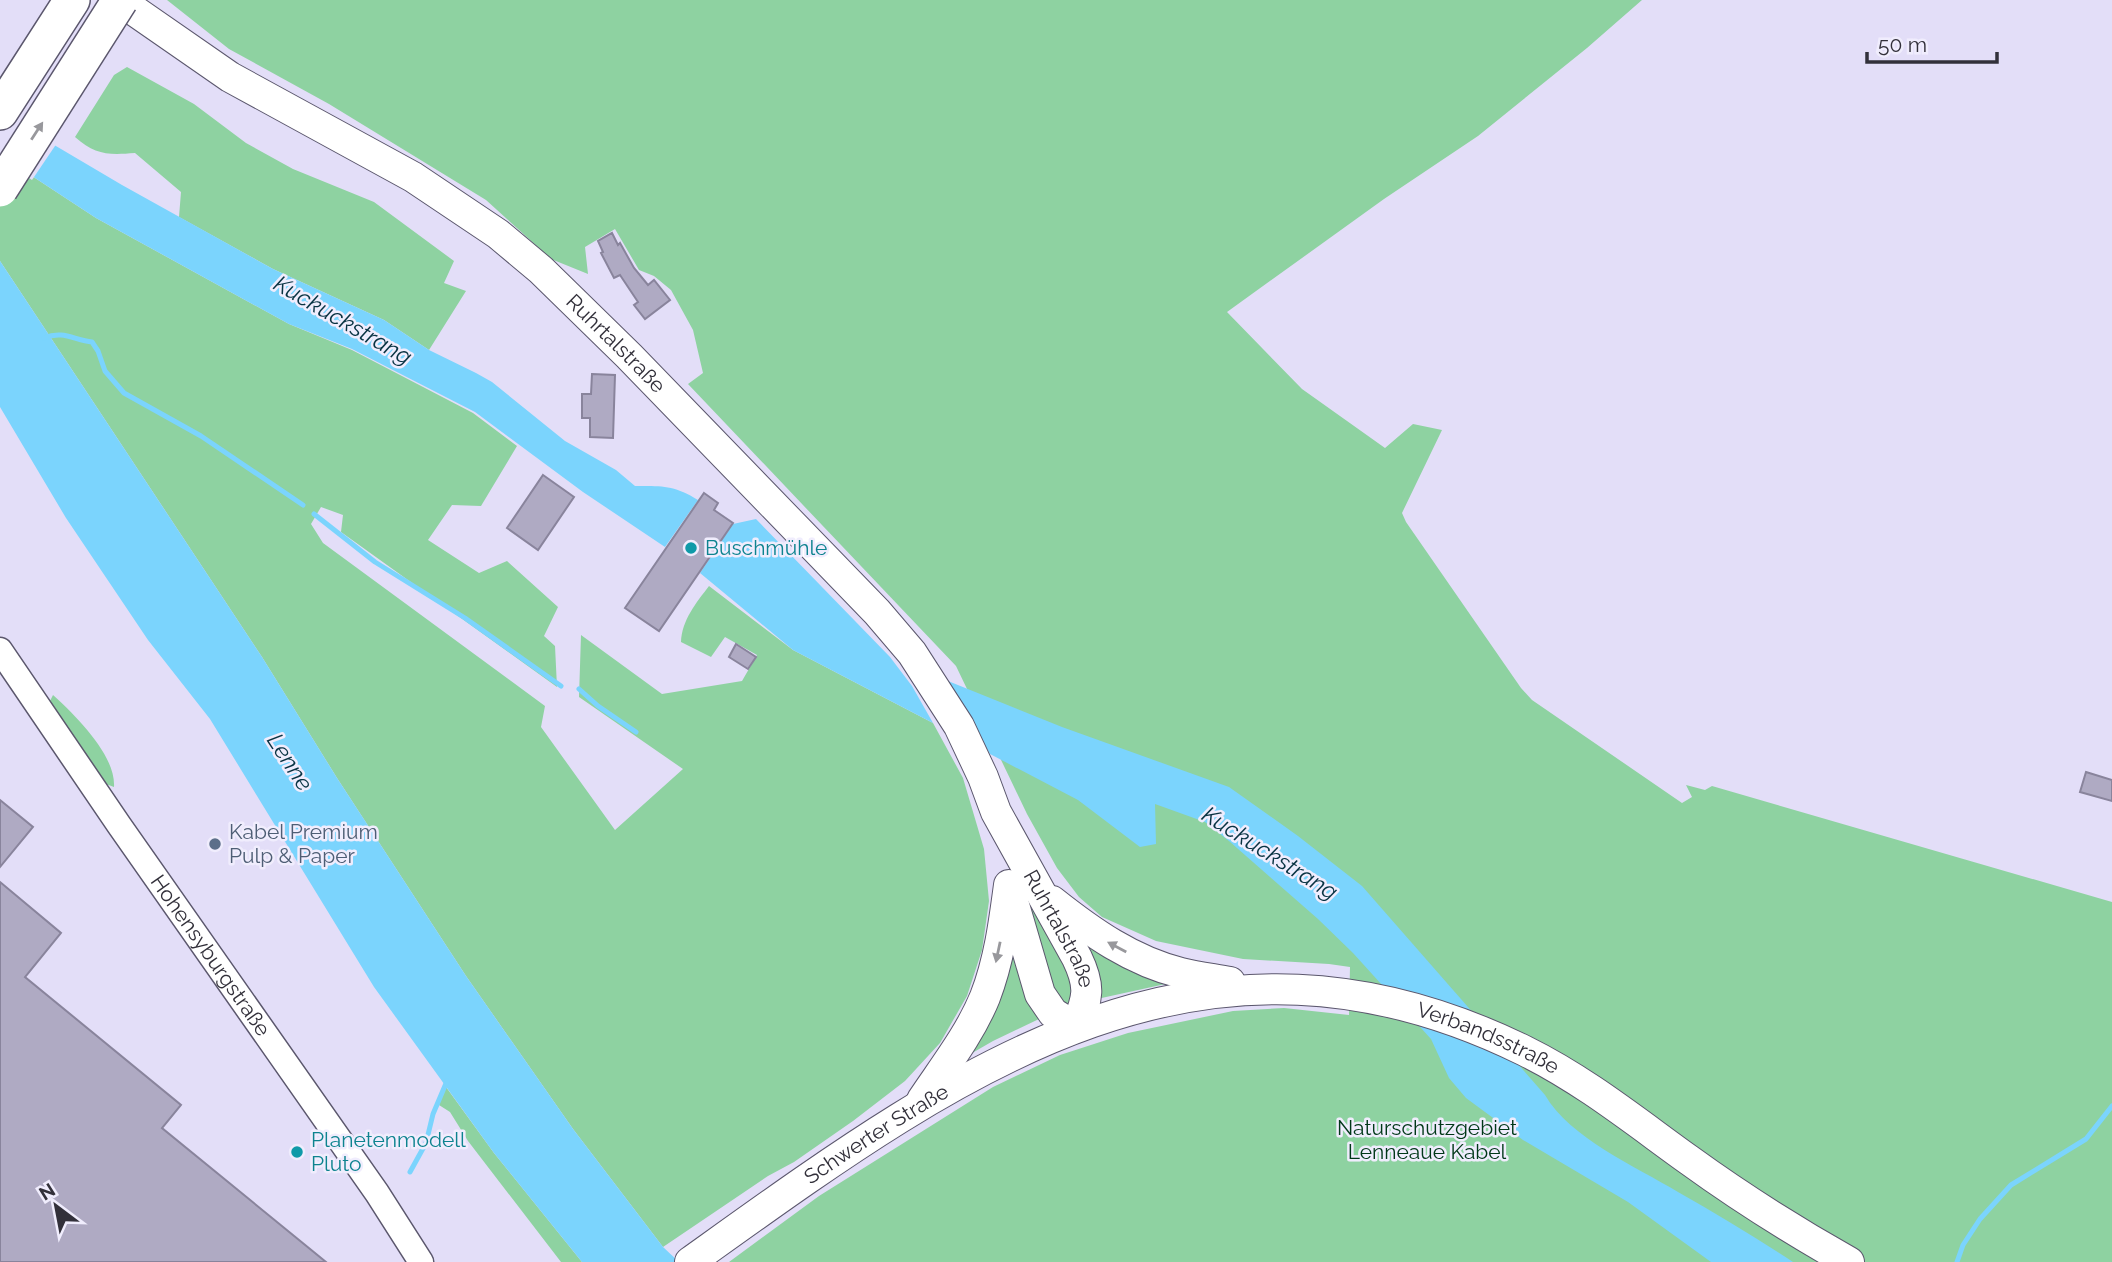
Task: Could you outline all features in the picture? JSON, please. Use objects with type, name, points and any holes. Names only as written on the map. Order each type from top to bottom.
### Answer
[{"type":"highway","points":[[0,112],[72,0]]},
{"type":"highway","points":[[0,189],[120,0]]},
{"type":"main road","name":"Ruhrtalstraße","points":[[120,0],[230,77],[413,177],[498,234],[541,270],[629,356],[877,612],[912,653],[959,726],[996,812],[1077,958],[1085,978],[1087,1000],[1076,1027],[1053,1013],[1040,995],[1009,885],[996,812]]},
{"type":"main road","points":[[918,1106],[984,1000],[1000,944],[1009,885]]},
{"type":"main road","points":[[1040,891],[1104,940],[1148,962],[1181,973],[1261,988]]},
{"type":"main road","name":"Verbandsstraße","points":[[1076,1027],[1134,1009],[1183,998],[1261,988],[1380,1000],[1445,1019],[1525,1051],[1583,1084],[1729,1188],[1849,1262]]},
{"type":"main road","name":"Schwerter Straße","points":[[690,1262],[858,1143],[918,1106],[1006,1057],[1076,1027]]},
{"type":"street","name":"Hohensyburgstraße","points":[[0,650],[377,1193],[421,1262]]},
{"type":"green space","name":"Naturschutzgebiet Lenneaue Kabel","points":[[167,0],[1642,0],[1478,136],[1384,199],[1227,312],[1302,389],[1385,448],[1413,424],[1442,430],[1402,513],[1406,522],[1532,700],[1682,803],[1692,797],[1686,785],[1705,790],[1712,786],[2112,902],[2112,1262],[729,1262],[819,1196],[993,1087],[1060,1055],[1128,1033],[1233,1011],[1284,1008],[1349,1015],[1350,967],[1243,959],[1156,941],[1102,917],[1079,897],[1057,868],[1027,814],[956,666],[688,384],[703,373],[693,330],[671,290],[654,276],[639,270],[615,229],[585,247],[588,274],[551,259],[486,200],[329,104],[229,49]]},
{"type":"green space","points":[[127,67],[194,104],[246,143],[293,169],[374,202],[454,261],[444,283],[466,291],[429,350],[384,320],[273,269],[179,217],[181,192],[135,153],[102,153],[75,137],[114,75]]},
{"type":"green space","points":[[0,155],[96,218],[289,324],[352,350],[473,413],[517,446],[481,506],[452,505],[428,540],[479,573],[507,561],[558,607],[544,636],[555,646],[557,687],[341,532],[343,515],[321,507],[311,524],[323,543],[545,706],[541,727],[615,830],[683,769],[579,697],[581,635],[662,694],[742,681],[757,655],[725,637],[711,657],[681,642],[687,619],[709,586],[793,650],[933,723],[963,778],[984,849],[989,901],[982,950],[967,996],[940,1043],[905,1081],[794,1162],[768,1176],[663,1247],[573,1129],[466,976],[262,657],[0,261]]},
{"type":"green space","points":[[53,695],[82,724],[101,749],[113,775],[114,787],[106,784],[49,703]]},
{"type":"green space","points":[[1020,883],[1073,967],[1072,1006],[1057,1005]]},
{"type":"green space","points":[[1073,930],[1170,983],[1097,999]]},
{"type":"green space","points":[[1009,935],[1039,1019],[967,1056]]},
{"type":"green space","points":[[446,1087],[494,1153],[582,1262],[561,1262],[468,1141],[450,1112],[439,1105]]},
{"type":"water","name":"Kuckuckstrang","points":[[0,113],[273,269],[384,320],[429,350],[492,382],[565,441],[616,470],[635,486],[668,487],[698,500],[665,547],[583,492],[475,412],[352,349],[289,324],[96,218],[0,155]]},
{"type":"water","name":"Lenne","points":[[0,261],[262,657],[466,976],[573,1129],[663,1247],[679,1262],[582,1262],[494,1153],[374,987],[210,719],[148,640],[66,518],[0,407]]},
{"type":"water","points":[[756,519],[890,657],[912,686],[933,723],[793,650],[700,573],[733,524]]},
{"type":"water","name":"Kuckuckstrang","points":[[948,681],[1062,727],[1229,787],[1362,886],[1570,1125],[1605,1150],[1722,1217],[1793,1262],[1711,1262],[1628,1202],[1523,1140],[1466,1098],[1449,1078],[1431,1039],[1353,953],[1229,841],[1205,822],[1155,804],[1156,844],[1140,847],[1078,800],[990,754]]},
{"type":"pier","points":[[0,110],[57,143],[32,180],[0,159]]},
{"type":"building","points":[[612,233],[648,285],[654,280],[670,300],[645,319],[634,305],[638,302],[620,275],[614,278],[601,253],[603,252],[598,241]]},
{"type":"building","points":[[592,374],[615,375],[613,438],[590,437],[590,418],[582,418],[582,394],[591,394]]},
{"type":"building","points":[[543,475],[574,497],[538,550],[507,528]]},
{"type":"building","name":"Buschmühle","points":[[704,493],[718,503],[714,510],[733,523],[659,631],[625,608]]},
{"type":"building","points":[[736,644],[756,657],[748,669],[729,657]]},
{"type":"building","points":[[2086,772],[2112,780],[2112,801],[2080,792]]},
{"type":"building","points":[[0,800],[33,827],[0,867]]},
{"type":"building","points":[[0,882],[61,933],[25,977],[181,1105],[162,1128],[326,1262],[0,1262]]},
{"type":"waterway","points":[[44,338],[63,335],[92,342],[105,371],[124,393],[201,436],[303,505]]},
{"type":"waterway","points":[[314,514],[375,562],[465,618],[561,686]]},
{"type":"waterway","points":[[579,689],[598,706],[636,732]]},
{"type":"waterway","points":[[410,1172],[426,1143],[433,1114],[447,1081]]},
{"type":"waterway","points":[[1957,1262],[1963,1245],[1980,1219],[2011,1185],[2086,1139],[2112,1106]]},
{"type":"place","name":"Buschmühle","points":[[691,548]]},
{"type":"place","name":"Kabel Premium Pulp & Paper","points":[[215,844]]},
{"type":"place","name":"Planetenmodell Pluto","points":[[297,1152]]}]
